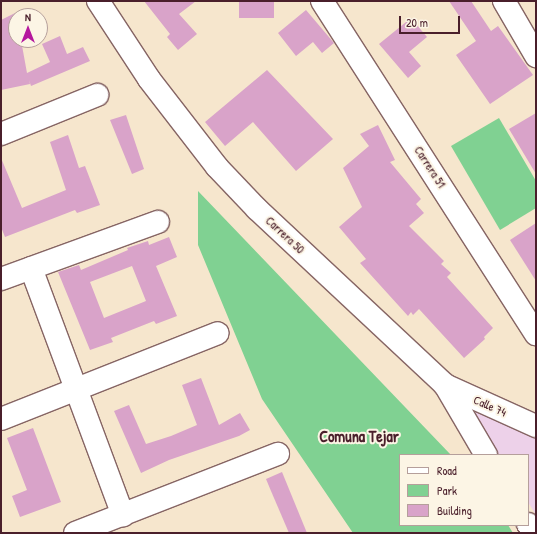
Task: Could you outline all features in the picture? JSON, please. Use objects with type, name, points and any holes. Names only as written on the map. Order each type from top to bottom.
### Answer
[{"type":"street","name":"Carrera 50","points":[[98,1],[149,79],[217,167],[257,209],[445,385],[485,454]]},
{"type":"street","name":"Carrera 51","points":[[322,1],[536,334]]},
{"type":"street","points":[[504,1],[536,56]]},
{"type":"street","points":[[1,134],[97,95]]},
{"type":"street","points":[[1,279],[158,222]]},
{"type":"street","points":[[31,268],[123,514]]},
{"type":"street","points":[[1,419],[218,333]]},
{"type":"street","name":"Calle 74","points":[[445,385],[536,426]]},
{"type":"street","points":[[75,533],[278,454]]},
{"type":"shaded area","points":[[468,405],[536,435],[536,515],[529,504],[529,454],[498,454]]},
{"type":"green space","points":[[499,118],[536,181],[536,208],[500,230],[451,146]]},
{"type":"green space","points":[[198,191],[450,454],[399,454],[399,526],[509,526],[513,533],[353,533],[262,399],[198,245]]},
{"type":"building","points":[[144,1],[196,1],[179,14],[197,34],[178,50],[167,37],[170,34]]},
{"type":"building","points":[[239,1],[274,1],[274,18],[239,18]]},
{"type":"building","points":[[449,1],[471,1],[491,31],[498,26],[533,75],[490,104],[456,55],[476,41]]},
{"type":"building","points":[[306,10],[334,43],[322,53],[313,42],[296,56],[278,33]]},
{"type":"building","points":[[8,16],[8,48],[22,48],[27,73],[50,62],[44,48],[48,48],[48,41],[60,36],[67,54],[83,47],[90,61],[31,86],[29,80],[30,84],[1,90],[1,20]]},
{"type":"building","points":[[411,18],[427,37],[409,52],[421,66],[408,78],[379,44]]},
{"type":"building","points":[[267,70],[333,139],[296,171],[253,122],[225,146],[205,122]]},
{"type":"building","points":[[536,113],[536,174],[509,129]]},
{"type":"building","points":[[126,115],[144,169],[132,174],[110,120]]},
{"type":"building","points":[[378,125],[395,160],[390,162],[421,199],[416,204],[424,213],[409,226],[444,261],[441,264],[451,273],[447,277],[493,328],[484,337],[485,339],[464,358],[419,309],[413,315],[411,312],[408,316],[360,263],[366,259],[339,227],[362,207],[343,168],[369,146],[360,134]]},
{"type":"building","points":[[68,135],[79,168],[85,166],[100,205],[77,213],[75,210],[5,237],[1,227],[1,158],[22,208],[66,190],[50,142]]},
{"type":"building","points":[[536,223],[536,281],[510,240]]},
{"type":"building","points":[[169,237],[177,257],[156,266],[177,316],[156,324],[154,321],[111,338],[113,342],[90,350],[58,272],[79,265],[81,270],[128,250],[127,248],[148,241],[149,245]],"holes":[[[132,266],[146,301],[104,318],[90,282]]]},
{"type":"building","points":[[201,378],[219,425],[240,413],[250,430],[239,436],[169,460],[141,473],[114,411],[129,405],[146,444],[171,436],[197,425],[182,385]]},
{"type":"building","points":[[33,428],[61,502],[20,517],[12,496],[27,490],[7,438]]},
{"type":"building","points":[[282,472],[307,533],[289,533],[266,479]]},
{"type":"district","name":"Comuna Tejar","points":[[359,436]]}]
